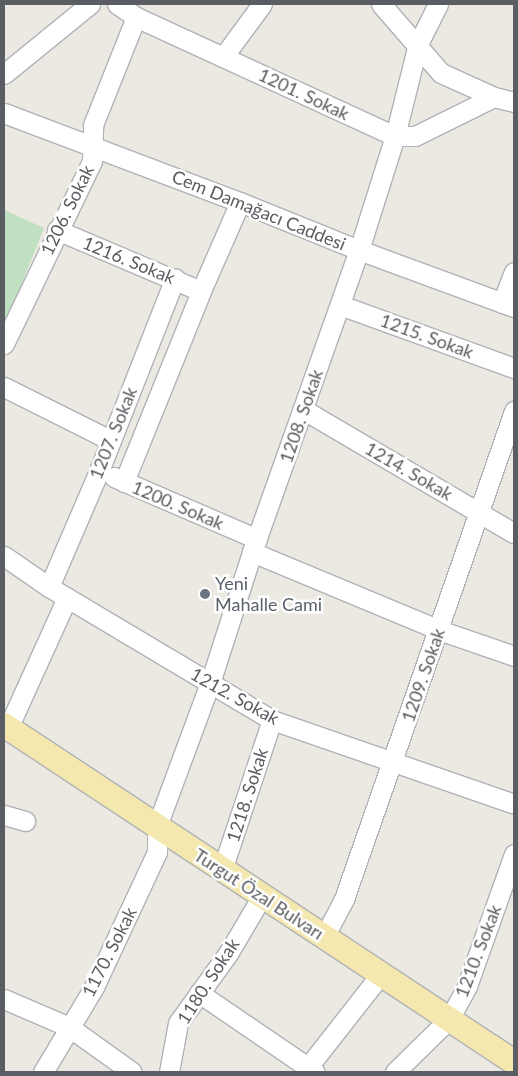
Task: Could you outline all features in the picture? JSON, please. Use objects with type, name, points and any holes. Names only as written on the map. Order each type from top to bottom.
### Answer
[{"type":"main road","name":"Turgut Özal Bulvarı","points":[[6,727],[514,1062]]},
{"type":"street","points":[[4,74],[90,4]]},
{"type":"street","name":"1201. Sokak","points":[[116,4],[136,17],[395,136],[415,136],[494,97]]},
{"type":"street","points":[[223,57],[262,4]]},
{"type":"street","points":[[381,4],[418,44],[441,73],[494,97],[514,102]]},
{"type":"street","name":"1208. Sokak","points":[[157,826],[210,683],[255,545],[359,250],[395,136],[418,44],[438,4]]},
{"type":"street","name":"1206. Sokak","points":[[4,344],[57,230],[92,161],[94,146],[93,125],[136,17]]},
{"type":"street","name":"Cem Damağacı Caddesi","points":[[4,113],[240,202],[359,250],[508,305]]},
{"type":"street","name":"1207. Sokak","points":[[124,482],[201,290],[240,202]]},
{"type":"street","name":"1216. Sokak","points":[[57,230],[201,290]]},
{"type":"street","points":[[508,305],[514,272]]},
{"type":"street","name":"1207. Sokak","points":[[49,587],[99,471],[176,278]]},
{"type":"street","name":"1215. Sokak","points":[[340,304],[514,368]]},
{"type":"street","points":[[4,387],[110,440]]},
{"type":"street","name":"1214. Sokak","points":[[304,410],[514,533]]},
{"type":"street","name":"1209. Sokak","points":[[324,937],[344,899],[514,411]]},
{"type":"street","name":"1200. Sokak","points":[[99,471],[439,630],[513,651]]},
{"type":"street","name":"1212. Sokak","points":[[4,556],[49,587],[272,720],[514,804]]},
{"type":"street","points":[[6,727],[67,598]]},
{"type":"street","name":"1218. Sokak","points":[[222,870],[272,720]]},
{"type":"street","points":[[4,815],[25,822]]},
{"type":"street","name":"1170. Sokak","points":[[42,1072],[94,986],[157,852],[157,826]]},
{"type":"street","name":"1210. Sokak","points":[[395,1072],[449,1019],[467,986],[514,854]]},
{"type":"street","name":"1180. Sokak","points":[[169,1072],[178,1023],[229,952],[262,896]]},
{"type":"street","points":[[199,993],[311,1070],[382,974]]},
{"type":"street","points":[[4,999],[69,1027],[132,1072]]},
{"type":"green space","points":[[4,210],[44,228],[4,327]]},
{"type":"place","name":"Yeni Mahalle Cami","points":[[205,594]]}]
